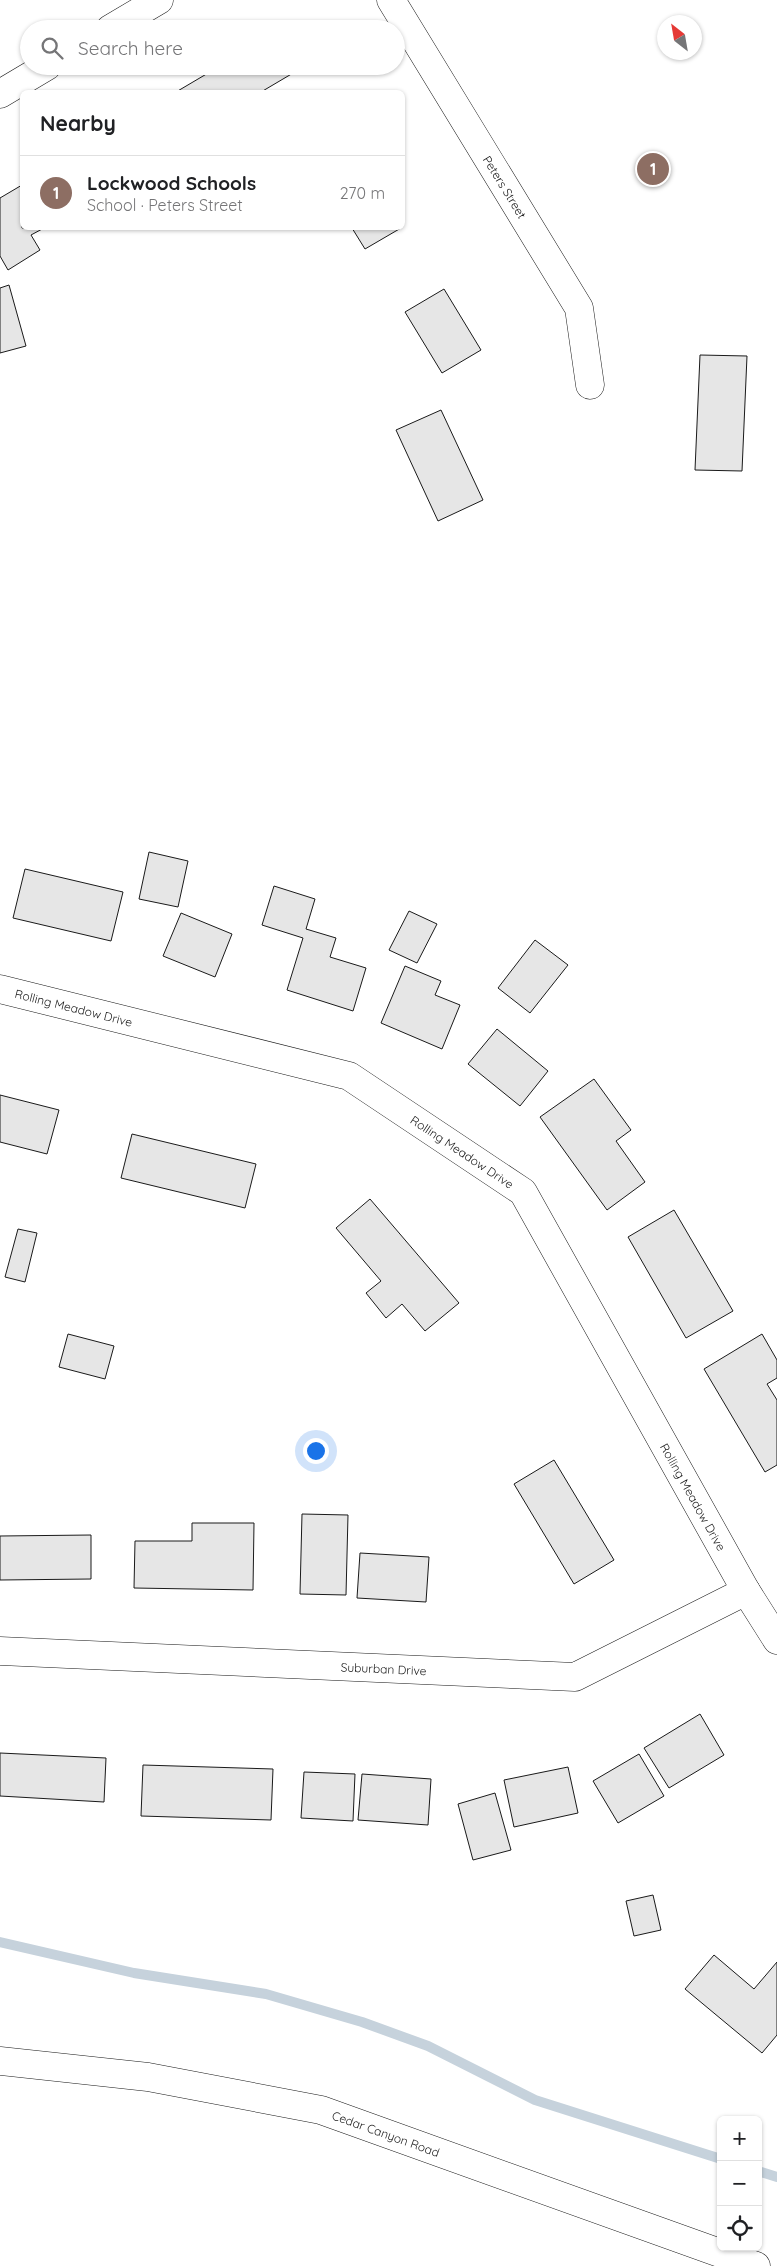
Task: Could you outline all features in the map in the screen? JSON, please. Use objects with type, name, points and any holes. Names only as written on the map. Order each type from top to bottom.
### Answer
[{"type":"street","points":[[125,20],[159,0]]},
{"type":"street","name":"Peters Street","points":[[391,0],[403,20]]},
{"type":"street","name":"Peters Street","points":[[405,23],[579,308],[590,385]]},
{"type":"street","points":[[0,94],[32,75]]},
{"type":"street","name":"Rolling Meadow Drive","points":[[0,989],[349,1076],[523,1192],[746,1591],[777,1640]]},
{"type":"street","name":"Suburban Drive","points":[[0,1651],[575,1677],[746,1591]]},
{"type":"street","name":"Cedar Canyon Road","points":[[0,2061],[148,2077],[321,2110],[756,2266]]},
{"type":"building","points":[[205,75],[290,75],[264,90],[179,90]]},
{"type":"building","points":[[20,186],[20,230],[40,230],[31,235],[40,250],[8,270],[0,256],[0,198]]},
{"type":"building","points":[[353,230],[398,230],[365,249]]},
{"type":"building","points":[[9,285],[26,346],[0,353],[0,288]]},
{"type":"building","points":[[444,289],[481,350],[442,373],[405,312]]},
{"type":"building","points":[[700,355],[747,356],[742,471],[695,470]]},
{"type":"building","points":[[441,410],[483,500],[438,521],[396,430]]},
{"type":"building","points":[[149,852],[188,861],[178,907],[139,899]]},
{"type":"building","points":[[25,869],[123,892],[111,941],[13,918]]},
{"type":"building","points":[[274,886],[315,899],[306,929],[336,938],[330,957],[366,968],[353,1011],[287,990],[303,938],[262,925]]},
{"type":"building","points":[[409,911],[437,924],[417,963],[389,950]]},
{"type":"building","points":[[181,913],[232,934],[215,977],[163,956]]},
{"type":"building","points":[[535,940],[568,965],[530,1013],[498,988]]},
{"type":"building","points":[[405,966],[441,981],[435,995],[460,1005],[442,1049],[381,1023]]},
{"type":"building","points":[[497,1029],[548,1071],[520,1106],[468,1064]]},
{"type":"building","points":[[594,1079],[631,1130],[616,1141],[645,1182],[607,1210],[540,1117]]},
{"type":"building","points":[[0,1095],[59,1110],[47,1154],[0,1142]]},
{"type":"building","points":[[132,1134],[256,1164],[245,1208],[121,1178]]},
{"type":"building","points":[[370,1199],[459,1303],[425,1331],[402,1304],[386,1318],[366,1293],[381,1281],[336,1228]]},
{"type":"building","points":[[674,1210],[733,1311],[686,1338],[628,1237]]},
{"type":"building","points":[[18,1229],[37,1233],[25,1282],[5,1277]]},
{"type":"building","points":[[68,1334],[114,1346],[105,1379],[59,1367]]},
{"type":"building","points":[[762,1334],[777,1360],[777,1378],[767,1384],[777,1400],[777,1465],[765,1472],[704,1369]]},
{"type":"building","points":[[554,1460],[614,1560],[574,1584],[514,1484]]},
{"type":"building","points":[[302,1514],[348,1515],[346,1595],[300,1594]]},
{"type":"building","points":[[192,1523],[254,1523],[253,1590],[134,1588],[135,1541],[192,1541]]},
{"type":"building","points":[[91,1535],[91,1579],[0,1580],[0,1536]]},
{"type":"building","points":[[360,1553],[429,1557],[426,1602],[357,1598]]},
{"type":"building","points":[[700,1714],[724,1755],[669,1788],[644,1748]]},
{"type":"building","points":[[0,1753],[106,1758],[104,1802],[0,1796]]},
{"type":"building","points":[[639,1754],[664,1796],[618,1823],[593,1781]]},
{"type":"building","points":[[143,1765],[273,1769],[271,1820],[141,1816]]},
{"type":"building","points":[[568,1767],[578,1813],[514,1827],[504,1780]]},
{"type":"building","points":[[304,1772],[355,1774],[353,1821],[301,1818]]},
{"type":"building","points":[[362,1774],[431,1779],[428,1825],[358,1820]]},
{"type":"building","points":[[495,1793],[511,1850],[473,1860],[458,1804]]},
{"type":"building","points":[[653,1895],[661,1930],[634,1936],[626,1901]]},
{"type":"building","points":[[714,1955],[754,1989],[777,1962],[777,2035],[762,2053],[685,1989]]},
{"type":"waterway","points":[[0,1942],[134,1973],[266,1994],[362,2022],[428,2046],[535,2100],[717,2158]]},
{"type":"waterway","points":[[762,2172],[777,2177]]},
{"type":"place","name":"Lockwood Schools","points":[[653,169]]}]
